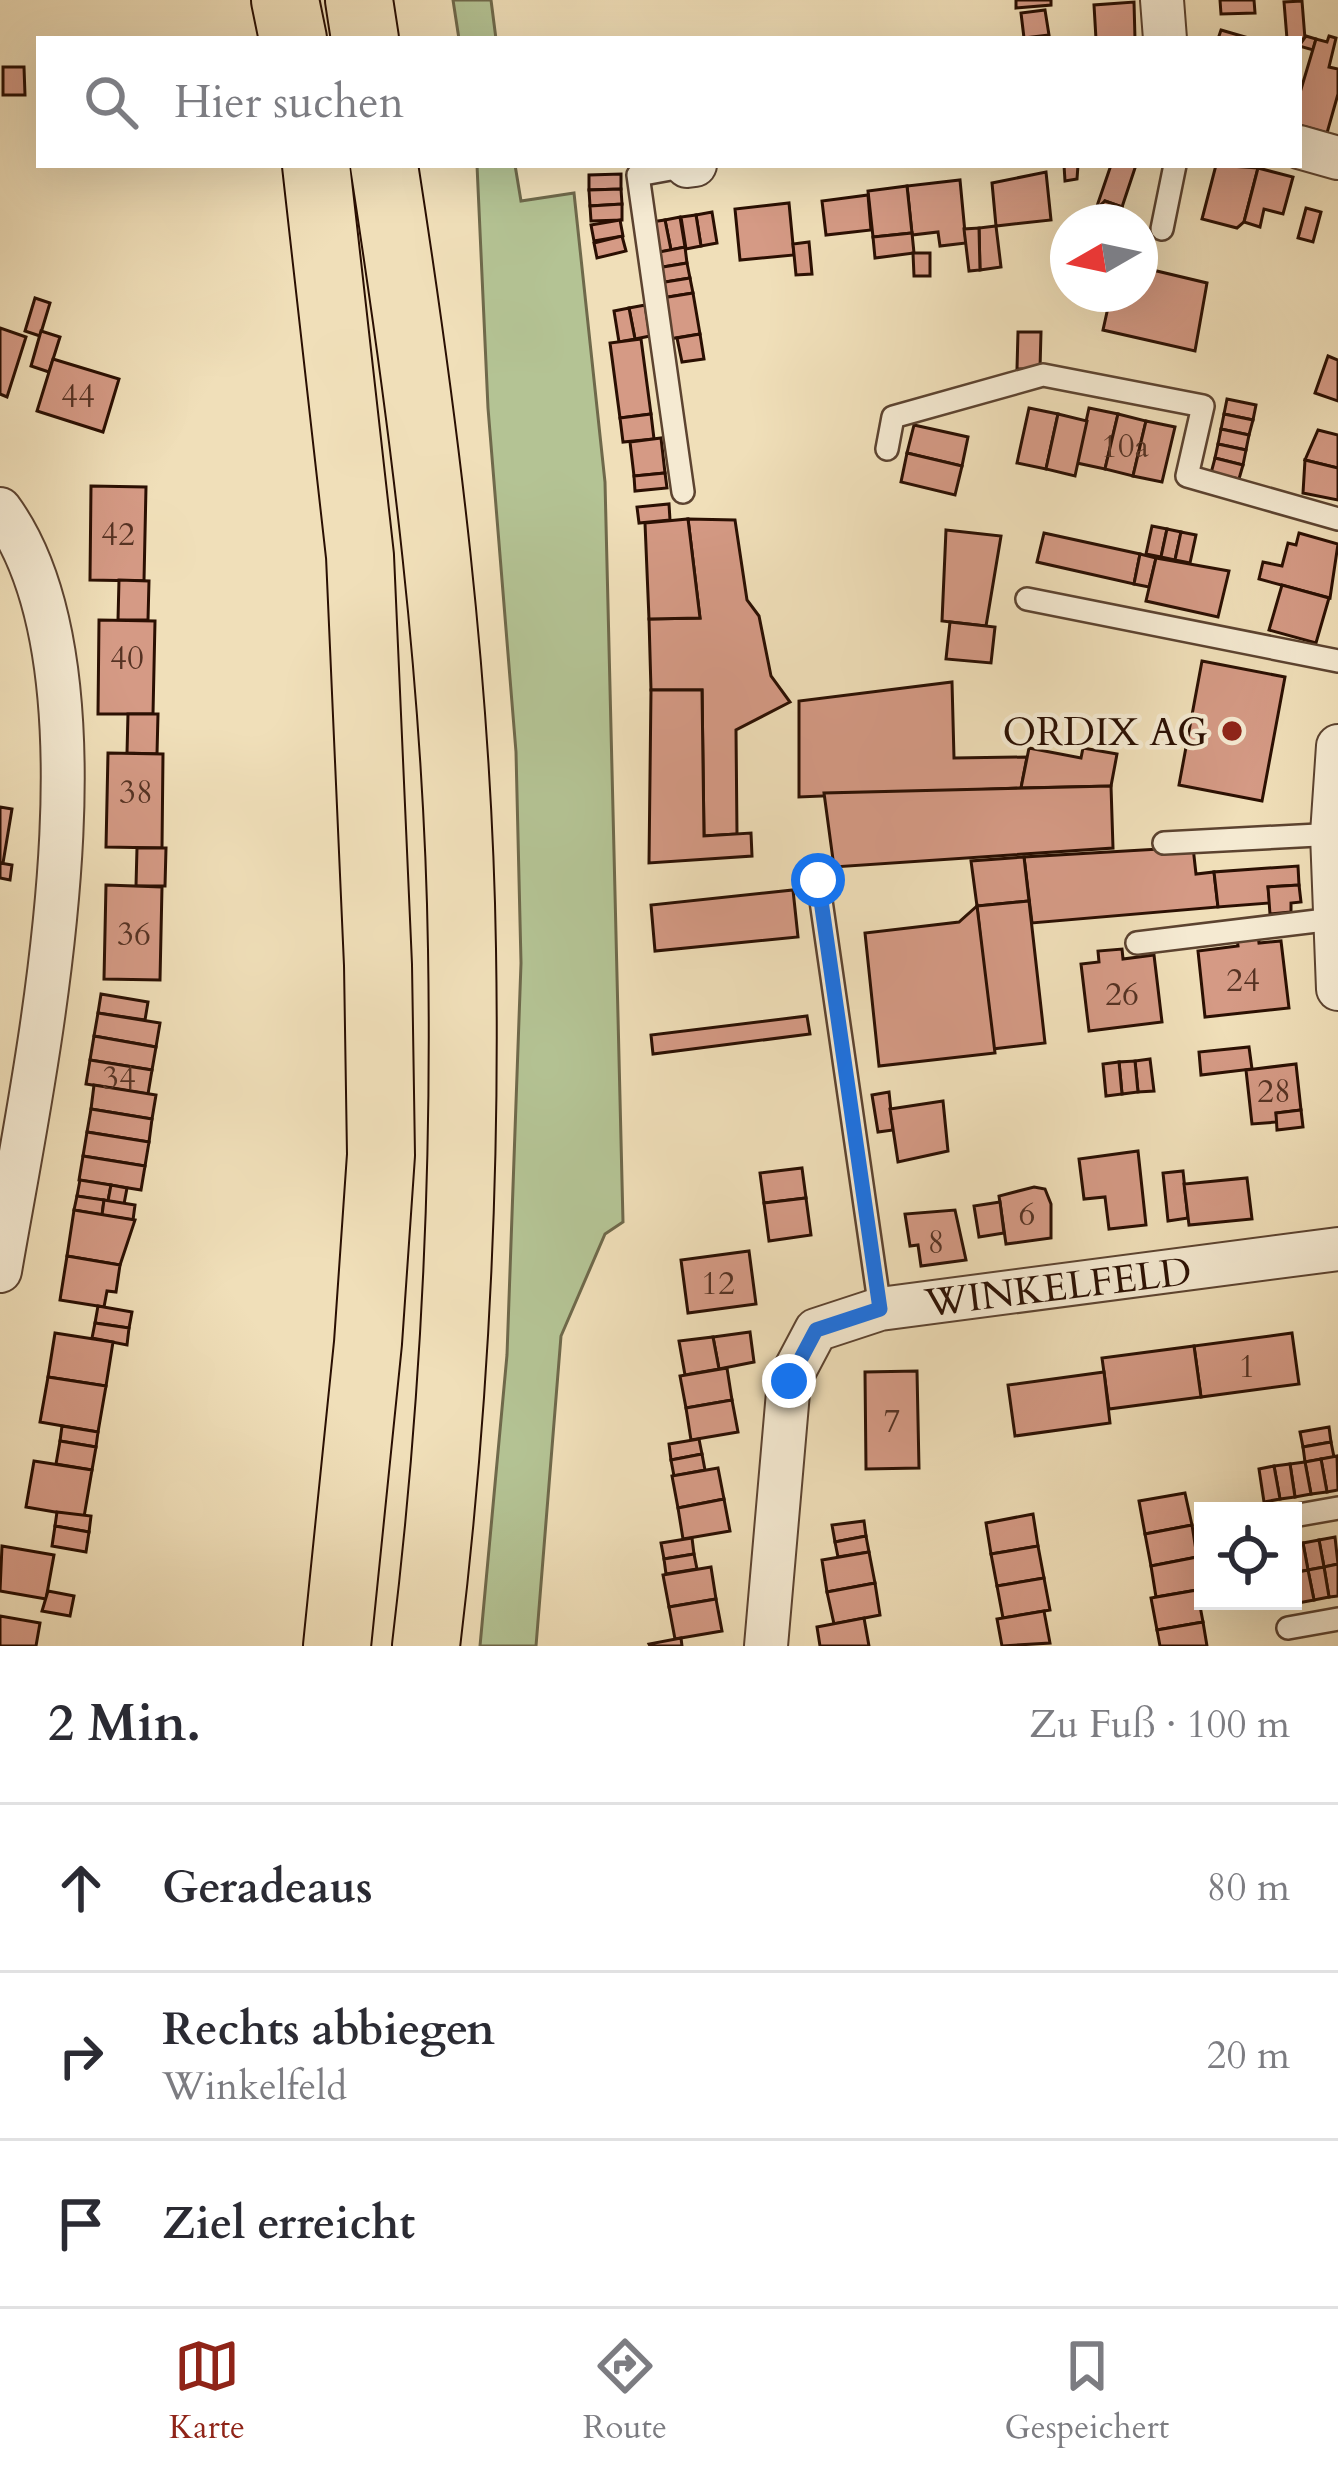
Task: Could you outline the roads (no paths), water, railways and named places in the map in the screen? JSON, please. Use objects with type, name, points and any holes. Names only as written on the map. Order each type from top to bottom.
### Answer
[{"type":"highway","points":[[285,0],[292,36]]},
{"type":"highway","points":[[359,0],[364,36]]},
{"type":"highway","points":[[316,168],[360,556],[378,965],[380,1155],[368,1343],[337,1646]]},
{"type":"highway","points":[[384,168],[438,572],[462,946],[454,1343],[426,1646]]},
{"type":"street","points":[[1162,0],[1165,36]]},
{"type":"street","points":[[1302,148],[1338,158]]},
{"type":"street","points":[[0,509],[14,527],[42,602],[64,779],[56,913],[0,1271]]},
{"type":"street","points":[[1338,746],[1333,919],[1338,989]]},
{"type":"street","name":"WINKELFELD","points":[[766,1646],[789,1381],[816,1330],[880,1309],[1338,1250]]},
{"type":"lane","points":[[675,168],[638,175],[683,492]]},
{"type":"lane","points":[[1162,229],[1174,168]]},
{"type":"lane","points":[[886,449],[893,417],[1043,375],[1203,406],[1187,476],[1338,519]]},
{"type":"lane","points":[[1027,599],[1338,661]]},
{"type":"lane","points":[[1164,843],[1335,842]]},
{"type":"lane","points":[[818,880],[880,1309]]},
{"type":"lane","points":[[1137,943],[1333,919]]},
{"type":"lane","points":[[1302,1514],[1338,1508]]},
{"type":"lane","points":[[1288,1628],[1338,1619]]},
{"type":"place","name":"ORDIX AG","points":[[1232,731]]}]
